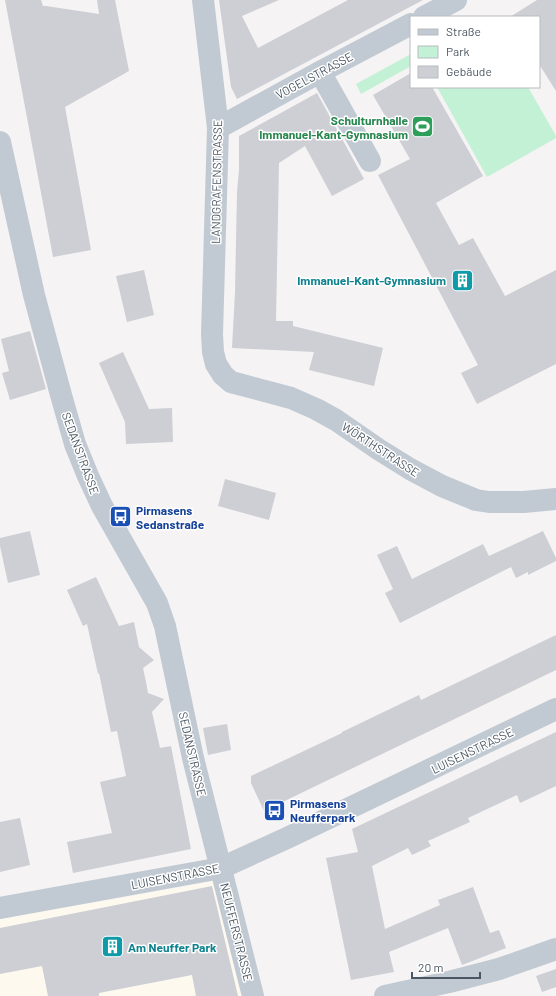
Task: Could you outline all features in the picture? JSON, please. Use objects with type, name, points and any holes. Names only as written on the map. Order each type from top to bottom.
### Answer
[{"type":"street","name":"LANDGRAFENSTRASSE","points":[[203,0],[218,128],[212,334],[213,352],[216,364]]},
{"type":"street","points":[[426,16],[456,0]]},
{"type":"street","name":"VOGELSTRASSE","points":[[218,128],[410,25]]},
{"type":"street","points":[[320,72],[370,161]]},
{"type":"street","name":"SEDANSTRASSE","points":[[0,142],[34,295],[76,444],[99,500],[157,603],[164,626],[193,758],[221,868]]},
{"type":"street","name":"WÖRTHSTRASSE","points":[[216,364],[223,375],[231,382],[291,398],[316,408],[410,469],[463,496],[489,502],[524,502],[556,499]]},
{"type":"street","name":"LUISENSTRASSE","points":[[0,908],[221,868],[556,709]]},
{"type":"street","name":"NEUFFERSTRASSE","points":[[221,868],[253,996]]},
{"type":"street","points":[[385,996],[499,969],[556,949]]},
{"type":"shaded area","name":"Am Neuffer Park","points":[[215,881],[244,996],[0,996],[0,919]]},
{"type":"green space","points":[[410,55],[410,67],[361,94],[356,84]]},
{"type":"green space","points":[[438,88],[529,88],[556,136],[556,138],[487,177]]},
{"type":"building","points":[[5,0],[41,0],[43,6],[99,14],[97,0],[115,0],[129,71],[65,107],[91,250],[53,257]]},
{"type":"building","points":[[219,0],[279,0],[242,16],[258,48],[348,0],[423,0],[237,99],[231,87]]},
{"type":"building","points":[[537,0],[556,0],[556,91],[540,66],[540,16],[512,16]]},
{"type":"building","name":"Immanuel-Kant-Gymnasium","points":[[410,74],[410,88],[433,88],[483,176],[436,203],[459,245],[473,238],[505,296],[556,270],[556,364],[477,404],[461,373],[478,365],[378,175],[410,159],[373,95]]},
{"type":"building","points":[[317,93],[364,179],[332,196],[305,146],[279,163],[276,321],[293,321],[293,326],[383,348],[374,386],[309,370],[314,352],[232,348],[239,136]]},
{"type":"building","points":[[144,270],[154,315],[127,322],[116,276]]},
{"type":"building","points":[[30,331],[46,389],[10,400],[2,373],[9,371],[1,339]]},
{"type":"building","points":[[123,352],[149,409],[172,408],[173,442],[126,444],[125,422],[99,363]]},
{"type":"building","points":[[225,479],[276,493],[269,520],[218,506]]},
{"type":"building","points":[[30,531],[40,575],[8,583],[0,546],[0,538]]},
{"type":"building","points":[[543,531],[556,561],[528,575],[528,572],[516,578],[511,567],[400,623],[385,593],[393,589],[377,555],[397,546],[412,579],[483,544],[489,556]]},
{"type":"building","points":[[96,577],[119,626],[134,622],[139,647],[154,660],[143,668],[148,693],[164,699],[152,712],[160,748],[171,746],[191,849],[73,873],[67,842],[112,833],[100,782],[126,776],[117,731],[111,732],[87,624],[83,626],[67,590]]},
{"type":"building","points":[[556,635],[556,670],[264,811],[251,783],[251,776],[419,695],[421,700]]},
{"type":"building","points":[[227,724],[231,750],[208,755],[203,728]]},
{"type":"building","points":[[556,732],[556,786],[520,803],[517,795],[468,818],[470,822],[428,841],[431,846],[412,855],[408,848],[372,866],[385,929],[440,905],[438,900],[473,887],[490,933],[499,930],[506,948],[462,965],[448,928],[389,952],[394,972],[351,980],[326,858],[358,852],[352,829]]},
{"type":"building","points":[[20,818],[30,865],[0,872],[0,822]]},
{"type":"building","name":"Am Neuffer Park","points":[[212,886],[238,996],[196,996],[192,975],[99,993],[99,996],[48,996],[42,966],[0,974],[0,928]]},
{"type":"building","points":[[556,969],[556,987],[542,992],[536,976]]},
{"type":"place","name":"Schulturnhalle Immanuel-Kant-Gymnasium","points":[[423,127]]},
{"type":"place","name":"Immanuel-Kant-Gymnasium","points":[[462,280]]},
{"type":"place","name":"Pirmasens Sedanstraße","points":[[121,517]]},
{"type":"place","name":"Pirmasens Neufferpark","points":[[274,810]]},
{"type":"place","name":"Am Neuffer Park","points":[[113,947]]}]
